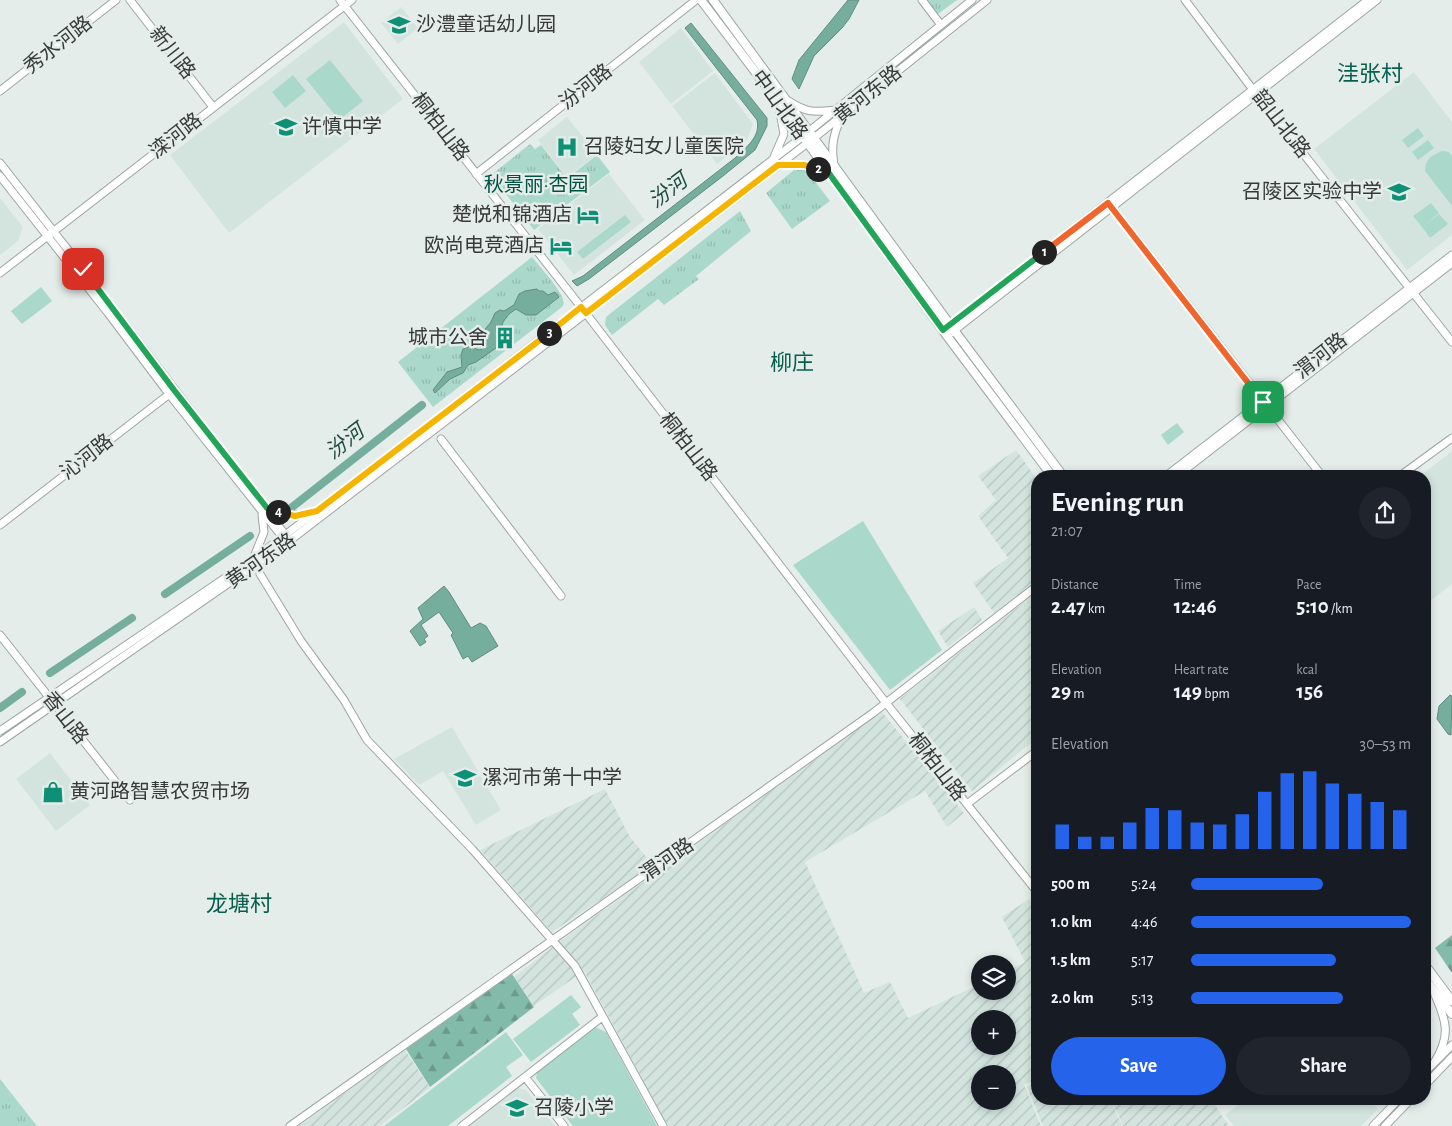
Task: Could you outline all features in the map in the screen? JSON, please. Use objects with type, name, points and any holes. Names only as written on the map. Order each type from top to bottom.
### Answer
[{"type":"main road","name":"中山北路","points":[[701,0],[781,100],[812,135],[831,170]]},
{"type":"main road","name":"中山北路","points":[[713,0],[781,100],[805,140],[831,170],[1048,470]]},
{"type":"main road","name":"中山北路","points":[[948,330],[1058,470]]},
{"type":"main road","points":[[1431,978],[1452,1014]]},
{"type":"main road","points":[[1431,982],[1452,1001]]},
{"type":"street","name":"秀水河路","points":[[0,91],[116,0]]},
{"type":"street","name":"新川路","points":[[130,0],[213,107]]},
{"type":"street","name":"滦河路","points":[[0,273],[213,107],[342,3],[352,0]]},
{"type":"street","name":"汾河路","points":[[476,174],[696,0]]},
{"type":"street","points":[[922,0],[941,25]]},
{"type":"street","name":"黄河东路","points":[[812,135],[836,110],[972,0]]},
{"type":"street","name":"黄河东路","points":[[0,731],[285,538],[317,511],[403,447],[774,158],[842,116],[987,0]]},
{"type":"street","name":"韶山北路","points":[[1185,0],[1452,342]]},
{"type":"street","points":[[1255,92],[1368,0]]},
{"type":"street","points":[[948,330],[1377,0]]},
{"type":"street","name":"桐柏山路","points":[[342,3],[586,313],[886,703],[1031,884]]},
{"type":"street","points":[[774,158],[784,134],[781,100],[810,112],[836,110]]},
{"type":"street","points":[[778,165],[804,165],[831,170],[833,135],[842,116]]},
{"type":"street","name":"黄河东路","points":[[0,742],[55,705],[285,538],[586,313],[778,165],[805,140]]},
{"type":"street","points":[[0,163],[51,234],[285,538]]},
{"type":"street","points":[[0,176],[51,234]]},
{"type":"street","points":[[1109,205],[1317,470]]},
{"type":"street","name":"渭河路","points":[[1412,290],[1452,255]]},
{"type":"street","name":"渭河路","points":[[1181,470],[1338,346],[1412,290],[1452,263]]},
{"type":"street","name":"沁河路","points":[[0,525],[172,392]]},
{"type":"street","points":[[1408,470],[1452,438]]},
{"type":"street","points":[[441,440],[561,596]]},
{"type":"street","points":[[264,510],[295,516],[317,511]]},
{"type":"street","points":[[252,559],[264,532],[264,510]]},
{"type":"street","points":[[260,574],[301,641],[344,700],[367,740],[472,849],[575,966],[662,1126]]},
{"type":"street","name":"渭河路","points":[[290,1126],[770,787],[886,703],[1031,590]]},
{"type":"street","name":"香山路","points":[[0,635],[130,800]]},
{"type":"street","points":[[967,804],[1031,755]]},
{"type":"street","points":[[1434,984],[1452,994]]},
{"type":"street","points":[[1434,984],[1446,1030],[1445,1041],[1434,1063]]},
{"type":"street","points":[[462,1126],[602,1017]]},
{"type":"street","points":[[1431,1066],[1452,1045]]},
{"type":"street","points":[[1431,1079],[1452,1057]]},
{"type":"street","points":[[1440,1069],[1452,1064]]},
{"type":"street","points":[[525,1077],[564,1126]]},
{"type":"street","points":[[1373,1126],[1393,1105]]},
{"type":"street","points":[[1385,1126],[1405,1105]]},
{"type":"shaded area","points":[[848,0],[859,0],[842,28],[814,56],[799,89],[792,79],[799,60]]},
{"type":"shaded area","name":"沙澧童话幼儿园","points":[[401,7],[418,28],[398,44],[381,23]]},
{"type":"shaded area","name":"许慎中学","points":[[344,22],[403,99],[229,233],[170,155]]},
{"type":"shaded area","points":[[691,23],[767,118],[767,126],[755,150],[589,279],[577,286],[572,281],[583,276],[735,158],[755,137],[758,126],[757,120],[685,28]]},
{"type":"shaded area","points":[[681,28],[713,71],[671,104],[639,62]]},
{"type":"shaded area","name":"召陵区实验中学","points":[[1414,72],[1452,122],[1452,235],[1407,270],[1314,149]]},
{"type":"shaded area","points":[[715,73],[753,124],[747,140],[717,164],[672,106]]},
{"type":"shaded area","name":"召陵妇女儿童医院","points":[[567,117],[597,154],[570,175],[565,175],[538,140]]},
{"type":"shaded area","points":[[609,174],[645,220],[574,275],[538,229]]},
{"type":"shaded area","points":[[0,198],[23,227],[18,241],[0,255]]},
{"type":"shaded area","points":[[537,289],[548,295],[555,292],[559,297],[536,315],[526,315],[516,309],[509,314],[503,322],[496,348],[476,362],[468,365],[463,373],[450,379],[435,393],[433,390],[447,372],[462,367],[461,355],[463,349],[470,346],[479,350],[485,348],[486,343],[482,333],[491,322],[495,313],[500,310],[504,311],[514,305],[519,294]]},
{"type":"shaded area","points":[[1016,450],[1031,471],[1031,584],[994,613],[973,583],[1008,558],[978,516],[996,500],[978,476]]},
{"type":"shaded area","points":[[1452,451],[1452,584],[1431,601],[1431,470],[1428,470]]},
{"type":"shaded area","points":[[444,586],[471,628],[480,623],[486,626],[498,646],[472,662],[468,656],[463,659],[451,635],[453,633],[439,612],[421,625],[428,636],[424,639],[426,642],[420,646],[410,631],[423,619],[418,608]]},
{"type":"shaded area","points":[[1031,597],[1031,743],[972,791],[900,699]]},
{"type":"shaded area","points":[[974,607],[982,620],[948,647],[938,631]]},
{"type":"shaded area","points":[[1450,695],[1452,696],[1451,735],[1448,734],[1437,719],[1439,706]]},
{"type":"shaded area","points":[[882,712],[964,813],[947,827],[925,791],[805,862],[864,993],[890,982],[908,1018],[971,988],[971,1000],[1016,1000],[1016,967],[1025,962],[1002,917],[1029,899],[1031,901],[1031,1082],[1024,1085],[1041,1126],[668,1126],[584,971],[534,1006],[514,977],[559,942]]},
{"type":"shaded area","name":"漯河市第十中学","points":[[452,727],[501,810],[476,825],[443,771],[419,785],[394,759]]},
{"type":"shaded area","name":"黄河路智慧农贸市场","points":[[50,753],[90,805],[56,831],[16,779]]},
{"type":"shaded area","points":[[605,789],[630,837],[653,865],[552,932],[480,850]]},
{"type":"shaded area","points":[[405,1050],[430,1088],[380,1126],[299,1126]]},
{"type":"shaded area","points":[[1031,1085],[1031,1097],[1027,1087]]},
{"type":"shaded area","name":"召陵小学","points":[[518,1088],[526,1090],[555,1126],[469,1126]]},
{"type":"shaded area","points":[[1034,1105],[1113,1105],[1122,1126],[1043,1126]]},
{"type":"shaded area","points":[[1114,1105],[1215,1105],[1229,1126],[1123,1126]]},
{"type":"shaded area","points":[[1238,1105],[1375,1105],[1378,1109],[1361,1126],[1234,1126],[1225,1115]]},
{"type":"green space","points":[[927,0],[957,0],[938,14]]},
{"type":"green space","points":[[330,60],[363,101],[339,120],[306,79]]},
{"type":"green space","points":[[293,75],[306,91],[285,108],[272,92]]},
{"type":"green space","points":[[1418,128],[1424,136],[1408,148],[1402,140]]},
{"type":"green space","points":[[1428,140],[1434,148],[1418,160],[1412,152]]},
{"type":"green space","name":"秋景丽·杏园","points":[[530,144],[535,149],[541,145],[565,176],[570,176],[597,155],[610,172],[534,230],[491,175]]},
{"type":"green space","points":[[1442,151],[1449,152],[1452,156],[1452,206],[1425,171],[1430,158]]},
{"type":"green space","points":[[794,170],[806,170],[830,201],[792,229],[766,193]]},
{"type":"green space","points":[[1431,203],[1439,213],[1422,227],[1413,216]]},
{"type":"green space","points":[[740,211],[751,231],[696,276],[699,279],[664,305],[658,299],[612,335],[605,325],[606,317]]},
{"type":"green space","points":[[1439,214],[1448,224],[1430,238],[1422,227]]},
{"type":"green space","points":[[625,215],[631,222],[583,259],[577,252]]},
{"type":"green space","points":[[532,257],[558,290],[564,304],[433,407],[398,362]]},
{"type":"green space","points":[[41,287],[52,301],[22,324],[11,311]]},
{"type":"green space","points":[[1177,423],[1184,432],[1168,445],[1161,435]]},
{"type":"green space","points":[[863,521],[942,650],[890,690],[793,565]]},
{"type":"green space","points":[[1452,935],[1452,973],[1435,948]]},
{"type":"green space","points":[[512,974],[534,1007],[430,1087],[406,1049]]},
{"type":"green space","points":[[571,995],[581,1007],[572,1014],[580,1025],[531,1062],[513,1039]]},
{"type":"green space","points":[[595,1027],[606,1032],[657,1126],[573,1126],[536,1078],[537,1073]]},
{"type":"green space","points":[[506,1032],[523,1055],[506,1067],[512,1076],[448,1126],[384,1126]]},
{"type":"green space","points":[[0,1079],[37,1126],[0,1126]]},
{"type":"waterway","name":"汾河","points":[[291,508],[422,405]]},
{"type":"waterway","name":"汾河","points":[[165,594],[250,536]]},
{"type":"waterway","name":"汾河","points":[[50,673],[132,618]]},
{"type":"waterway","name":"汾河","points":[[0,708],[22,692]]},
{"type":"place","name":"沙澧童话幼儿园","points":[[399,25]]},
{"type":"place","name":"许慎中学","points":[[286,127]]},
{"type":"place","name":"召陵妇女儿童医院","points":[[567,147]]},
{"type":"place","name":"召陵区实验中学","points":[[1399,192]]},
{"type":"place","name":"楚悦和锦酒店","points":[[588,215]]},
{"type":"place","name":"欧尚电竞酒店","points":[[561,246]]},
{"type":"place","name":"城市公舍","points":[[505,338]]},
{"type":"place","name":"漯河市第十中学","points":[[465,778]]},
{"type":"place","name":"黄河路智慧农贸市场","points":[[53,792]]},
{"type":"place","name":"召陵小学","points":[[517,1108]]},
{"type":"district","name":"洼张村","points":[[1370,74]]},
{"type":"district","name":"柳庄","points":[[792,363]]},
{"type":"district","name":"龙塘村","points":[[239,904]]},
{"type":"route","points":[[83,269],[174,390],[267,508],[285,515],[295,516],[317,511],[403,447],[581,307],[586,313],[778,165],[804,165],[828,172],[943,330],[1108,203],[1263,402]]}]
